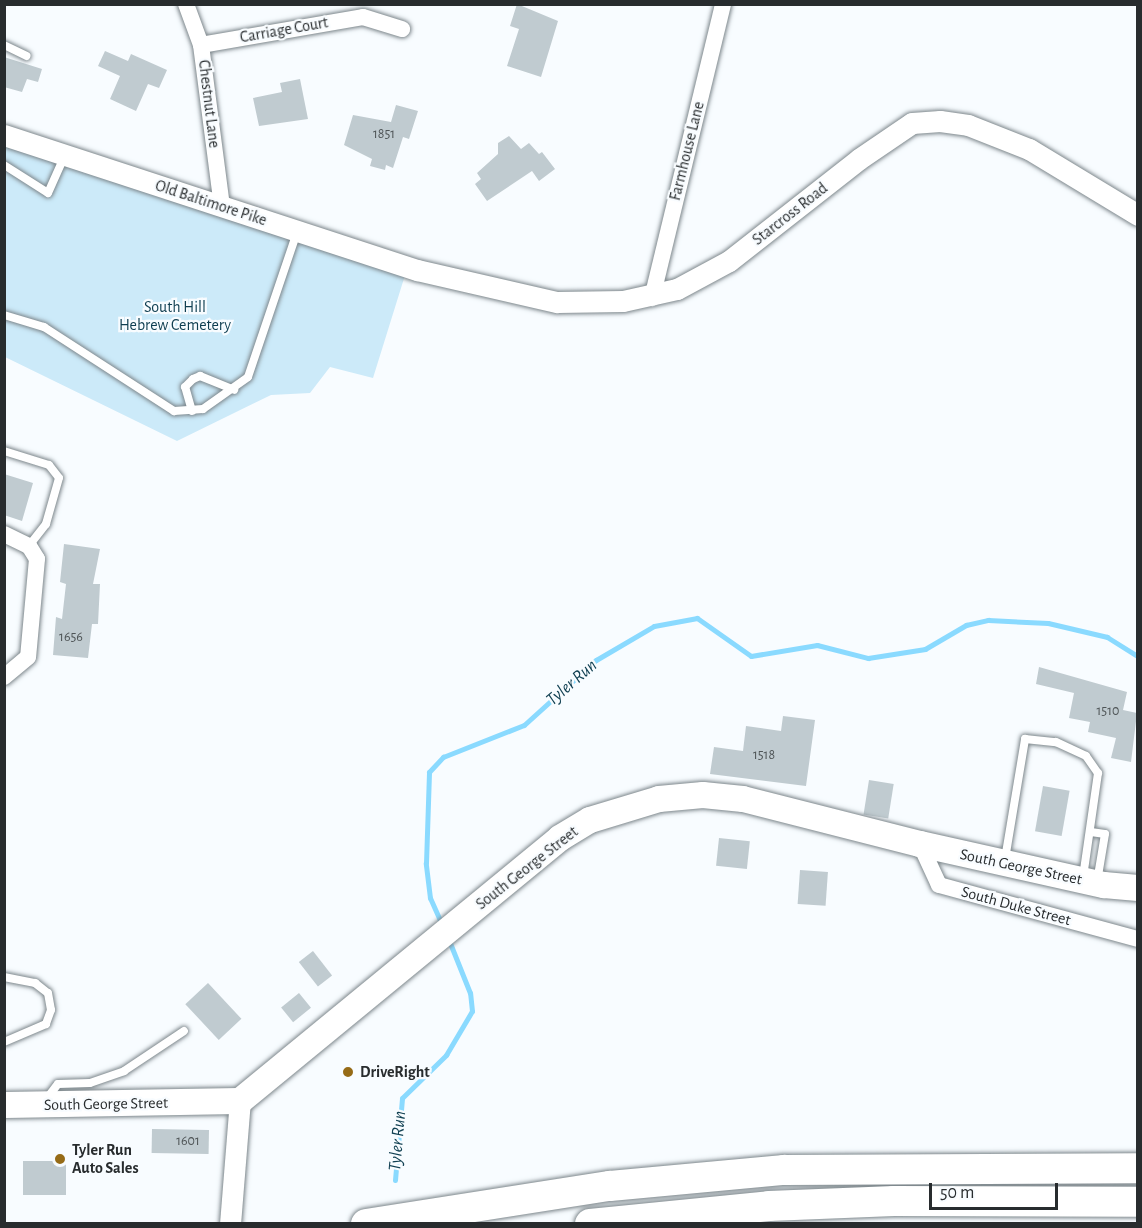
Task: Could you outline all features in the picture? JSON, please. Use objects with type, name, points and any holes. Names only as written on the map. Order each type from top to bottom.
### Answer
[{"type":"highway","points":[[366,1224],[619,1185],[784,1170],[1137,1168]]},
{"type":"highway","points":[[590,1224],[803,1204],[1137,1202]]},
{"type":"main road","name":"South George Street","points":[[4,1105],[240,1101],[560,838],[590,820],[659,799],[703,795],[743,799],[1004,863],[1090,882],[1137,888]]},
{"type":"street","name":"Chestnut Lane","points":[[186,4],[201,45],[222,206]]},
{"type":"street","name":"Farmhouse Lane","points":[[652,298],[723,4]]},
{"type":"street","name":"Carriage Court","points":[[201,45],[363,17],[402,29]]},
{"type":"street","name":"Starcross Road","points":[[417,270],[557,302],[652,298],[729,261],[858,159],[912,123],[940,120],[968,125],[1029,149],[1137,215]]},
{"type":"street","name":"Old Baltimore Pike","points":[[4,135],[417,270]]},
{"type":"street","points":[[4,534],[29,546],[37,559],[28,657],[4,677]]},
{"type":"street","name":"South Duke Street","points":[[920,844],[939,885],[1137,939]]},
{"type":"street","points":[[230,1224],[240,1101]]},
{"type":"lane","points":[[4,45],[27,56]]},
{"type":"lane","points":[[4,165],[48,193],[65,155]]},
{"type":"lane","points":[[4,315],[44,327],[174,411],[203,409],[234,390],[248,377],[258,356],[297,231]]},
{"type":"lane","points":[[192,411],[185,387],[193,378],[200,376],[234,390]]},
{"type":"lane","points":[[4,451],[49,465],[58,478],[46,524],[29,546]]},
{"type":"lane","points":[[1004,863],[1025,739],[1056,742],[1086,756],[1098,772],[1091,832],[1090,882]]},
{"type":"lane","points":[[1090,882],[1105,834],[1091,832]]},
{"type":"lane","points":[[4,977],[35,983],[48,993],[51,1010],[46,1024],[4,1042]]},
{"type":"lane","points":[[44,1105],[47,1093],[58,1084],[90,1083],[124,1071],[184,1032]]},
{"type":"green space","name":"South Hill Hebrew Cemetery","points":[[4,144],[406,272],[373,378],[330,367],[310,393],[271,395],[177,441],[5,357]]},
{"type":"building","points":[[517,4],[558,21],[541,77],[507,66],[519,29],[510,26]]},
{"type":"building","points":[[105,51],[128,61],[131,54],[167,70],[159,88],[148,84],[136,111],[110,99],[120,76],[98,66]]},
{"type":"building","points":[[4,57],[42,69],[38,82],[27,79],[22,92],[4,87]]},
{"type":"building","points":[[300,79],[308,119],[259,126],[253,98],[282,92],[280,83]]},
{"type":"building","points":[[396,105],[418,111],[409,139],[403,137],[393,168],[386,165],[385,170],[370,166],[372,159],[344,145],[353,115],[391,122]]},
{"type":"building","points":[[509,136],[521,149],[529,143],[539,154],[542,152],[555,169],[539,181],[532,171],[487,201],[475,184],[481,179],[477,173],[498,154],[498,143]]},
{"type":"building","points":[[4,474],[33,483],[22,521],[4,515]]},
{"type":"building","points":[[64,544],[100,549],[93,584],[100,584],[98,624],[92,624],[88,658],[53,655],[56,617],[62,619],[66,584],[60,582]]},
{"type":"building","points":[[1039,667],[1127,692],[1123,710],[1137,713],[1131,762],[1111,758],[1116,738],[1088,732],[1090,722],[1069,718],[1074,693],[1036,684]]},
{"type":"building","points":[[783,716],[815,720],[806,786],[710,774],[714,747],[743,751],[746,726],[781,731]]},
{"type":"building","points":[[869,780],[894,784],[888,818],[864,815]]},
{"type":"building","points":[[1043,786],[1070,791],[1062,836],[1035,831]]},
{"type":"building","points":[[719,838],[750,841],[747,869],[716,866]]},
{"type":"building","points":[[800,870],[828,872],[826,906],[798,904]]},
{"type":"building","points":[[313,951],[332,975],[318,987],[299,962]]},
{"type":"building","points":[[208,983],[241,1019],[219,1040],[185,1004]]},
{"type":"building","points":[[299,993],[311,1008],[293,1022],[281,1007]]},
{"type":"building","points":[[152,1129],[209,1130],[209,1154],[152,1153]]},
{"type":"building","points":[[23,1161],[66,1161],[66,1195],[23,1195]]},
{"type":"waterway","name":"Tyler Run","points":[[443,927],[430,898],[426,863],[429,772],[443,757],[524,725],[596,660],[654,626],[697,618],[751,656],[817,645],[868,658],[925,649],[966,625],[988,620],[1048,623],[1107,637],[1138,656]]},
{"type":"waterway","name":"Tyler Run","points":[[395,1180],[402,1098],[446,1055],[472,1011],[470,993],[448,938]]},
{"type":"place","name":"DriveRight","points":[[348,1072]]},
{"type":"place","name":"Tyler Run Auto Sales","points":[[60,1159]]}]
